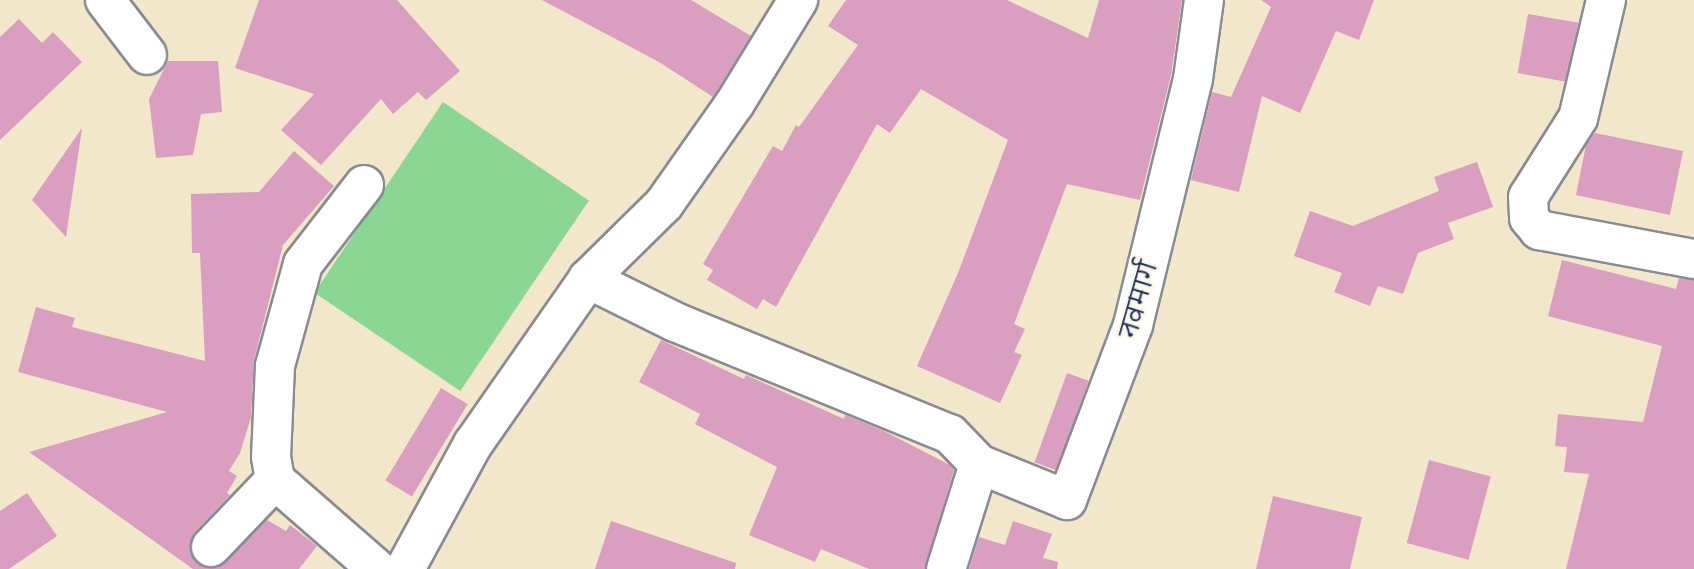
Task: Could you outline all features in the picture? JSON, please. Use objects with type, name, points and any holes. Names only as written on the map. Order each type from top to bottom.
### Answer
[{"type":"street","points":[[105,0],[147,55]]},
{"type":"street","points":[[405,569],[473,444],[588,279],[664,204],[735,103],[798,0]]},
{"type":"street","name":"नवमार्ग","points":[[979,464],[1067,500],[1133,325],[1194,79],[1204,0]]},
{"type":"street","points":[[1606,0],[1578,118],[1528,197],[1529,218],[1539,230],[1694,259]]},
{"type":"street","points":[[211,548],[275,481],[275,366],[303,264],[364,186]]},
{"type":"street","points":[[588,279],[675,322],[950,434],[979,464],[946,569]]},
{"type":"street","points":[[275,481],[377,569]]},
{"type":"green space","points":[[443,102],[589,200],[460,391],[314,293]]},
{"type":"building","points":[[259,0],[397,0],[460,71],[426,100],[418,92],[393,114],[381,99],[321,165],[281,130],[314,94],[235,68]]},
{"type":"building","points":[[542,0],[691,0],[751,36],[713,97],[659,62]]},
{"type":"building","points":[[846,0],[1007,0],[1088,38],[1099,0],[1182,0],[1171,75],[1140,200],[1067,184],[1014,324],[1025,329],[1014,352],[1022,355],[1000,403],[917,366],[958,273],[1008,140],[921,89],[890,133],[877,124],[776,307],[763,299],[757,309],[707,280],[713,270],[703,264],[773,146],[782,151],[796,125],[799,127],[858,45],[828,26]]},
{"type":"building","points":[[1261,0],[1374,0],[1359,40],[1336,31],[1300,113],[1262,96],[1239,192],[1191,180],[1212,92],[1231,97],[1271,7]]},
{"type":"building","points":[[1528,14],[1578,23],[1568,82],[1518,73]]},
{"type":"building","points":[[19,19],[42,43],[53,32],[82,62],[0,140],[0,37]]},
{"type":"building","points":[[168,61],[218,61],[222,112],[201,114],[193,155],[156,158],[149,99]]},
{"type":"building","points":[[82,128],[66,237],[32,200]]},
{"type":"building","points":[[1595,133],[1683,151],[1670,215],[1576,195],[1586,145]]},
{"type":"building","points":[[294,151],[334,186],[283,245],[254,360],[251,417],[240,453],[229,471],[237,476],[227,493],[230,495],[195,532],[190,552],[196,563],[218,568],[267,520],[286,531],[290,525],[317,546],[299,569],[193,569],[29,452],[167,412],[18,372],[36,307],[75,318],[72,327],[205,361],[200,253],[192,253],[191,194],[259,192]]},
{"type":"building","points":[[1477,162],[1493,207],[1448,223],[1454,239],[1418,253],[1403,294],[1378,286],[1370,306],[1334,292],[1342,273],[1294,256],[1310,211],[1353,226],[1439,191],[1434,177]]},
{"type":"building","points":[[1562,260],[1676,289],[1679,278],[1694,280],[1694,569],[1566,569],[1589,474],[1564,472],[1567,447],[1555,446],[1558,414],[1643,422],[1662,346],[1548,316]]},
{"type":"building","points":[[661,340],[744,379],[746,375],[844,419],[845,415],[882,430],[950,465],[954,470],[925,569],[869,569],[821,549],[815,562],[749,535],[777,467],[695,424],[700,414],[639,382]]},
{"type":"building","points":[[1067,373],[1089,381],[1056,470],[1035,462]]},
{"type":"building","points":[[441,388],[468,404],[412,497],[385,481]]},
{"type":"building","points":[[1429,460],[1491,477],[1469,560],[1407,543]]},
{"type":"building","points":[[27,493],[57,536],[9,569],[0,569],[0,511]]},
{"type":"building","points":[[1273,496],[1362,517],[1350,569],[1256,569]]},
{"type":"building","points":[[611,521],[736,563],[735,569],[595,569]]},
{"type":"building","points":[[1013,521],[1052,534],[1043,558],[1058,562],[1057,569],[969,569],[979,537],[1005,545]]}]
